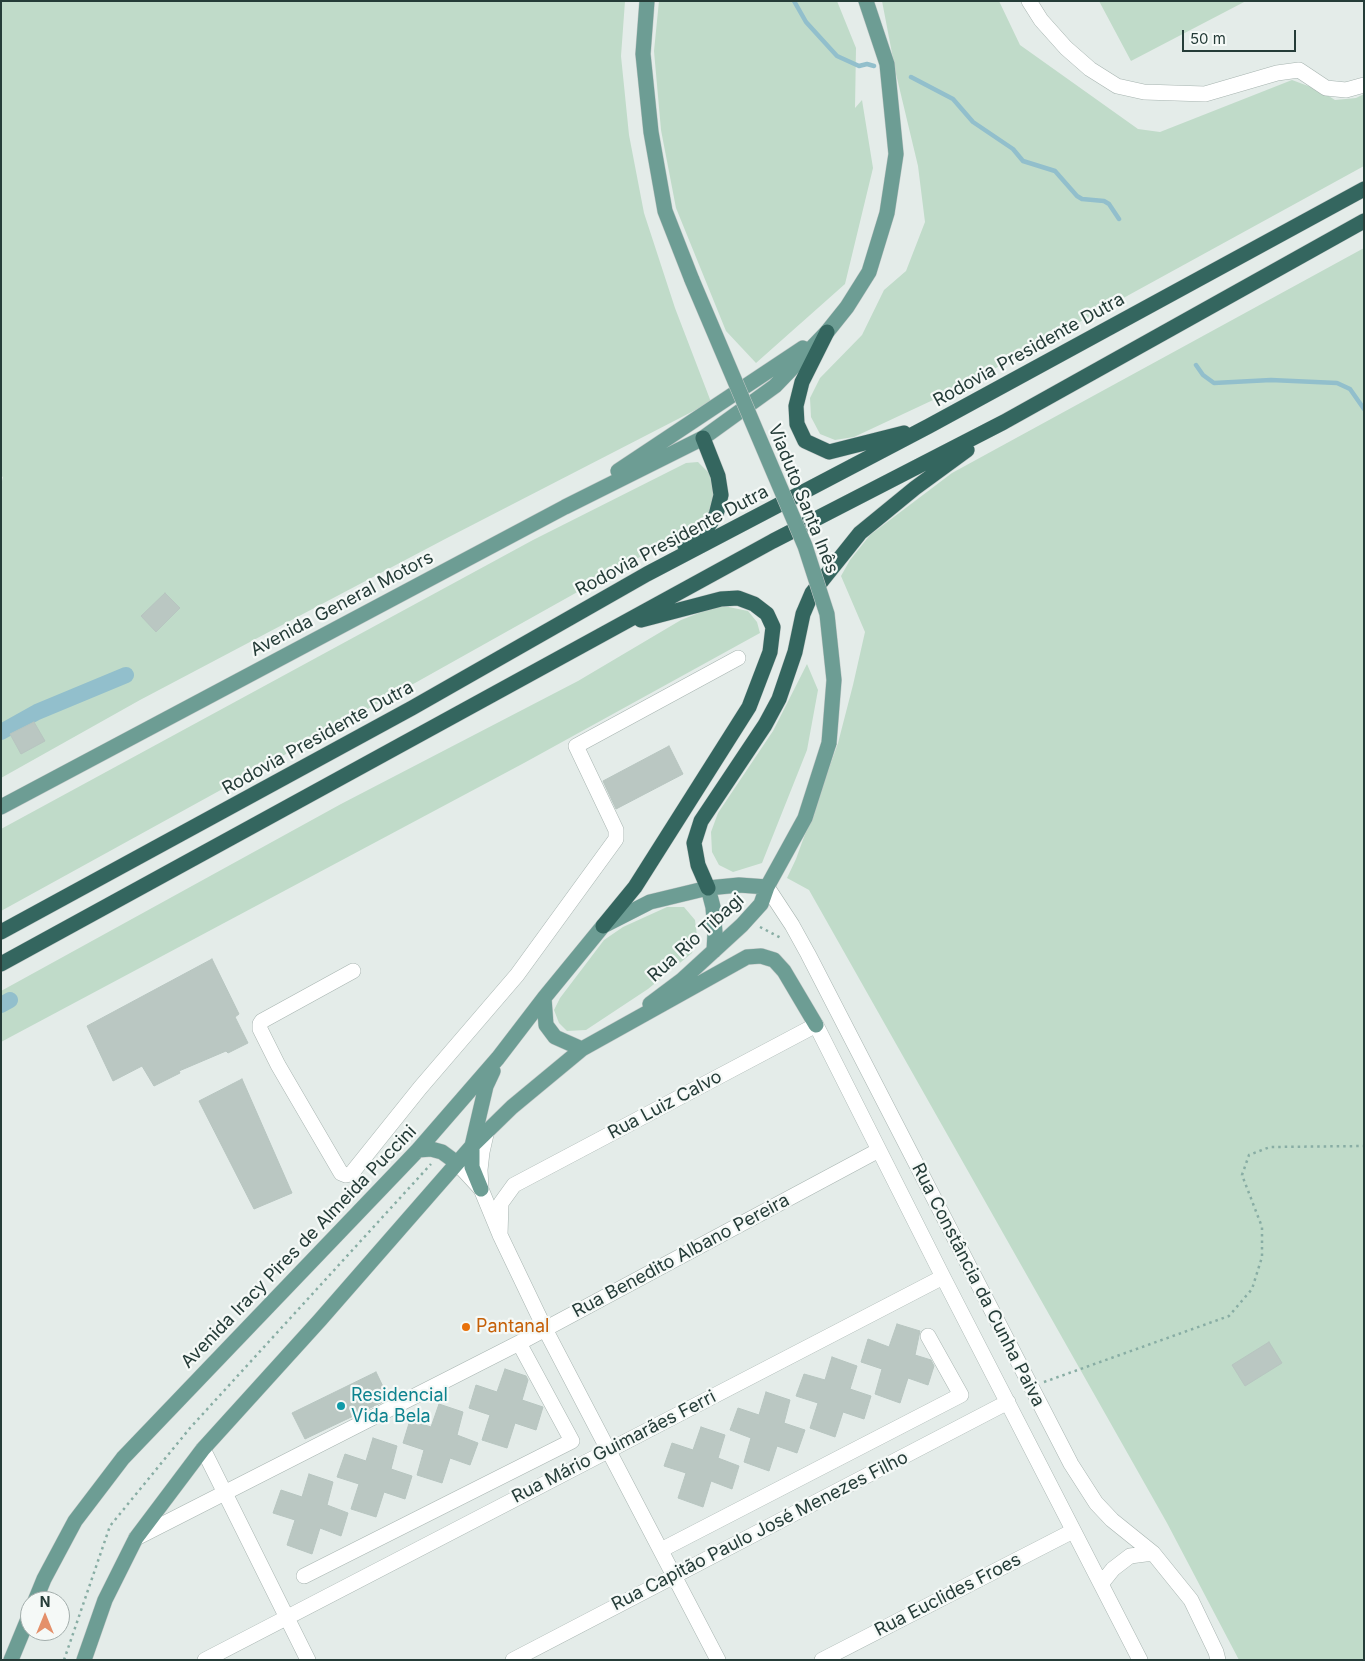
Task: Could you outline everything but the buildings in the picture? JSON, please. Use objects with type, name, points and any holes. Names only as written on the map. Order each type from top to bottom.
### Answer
[{"type":"highway","name":"Rodovia Presidente Dutra","points":[[1,932],[412,708],[647,574],[929,426],[1364,189]]},
{"type":"highway","points":[[1,964],[782,537],[1004,422],[1364,221]]},
{"type":"highway","points":[[827,332],[802,382],[796,406],[797,424],[805,441],[829,452],[929,426]]},
{"type":"highway","points":[[708,888],[698,865],[694,843],[701,821],[765,725],[779,699],[796,652],[803,614],[812,592],[860,533],[915,488],[1004,422]]},
{"type":"highway","points":[[647,574],[704,532],[716,515],[721,495],[718,476],[703,438]]},
{"type":"highway","points":[[603,926],[635,887],[749,707],[770,652],[773,627],[767,614],[754,604],[738,598],[721,599],[620,625]]},
{"type":"main road","name":"Viaduto Santa Inês","points":[[647,1],[643,54],[650,132],[665,211],[692,280],[805,546],[827,614],[834,680],[829,744]]},
{"type":"main road","points":[[564,507],[827,332],[847,308],[869,272],[888,213],[896,154],[886,64],[866,1]]},
{"type":"main road","name":"Avenida General Motors","points":[[1,806],[564,507],[703,438],[775,386],[827,332]]},
{"type":"main road","points":[[703,438],[708,419],[716,406]]},
{"type":"main road","name":"Rua Rio Tibagi","points":[[611,1033],[682,980],[761,904],[767,887],[804,818],[829,744]]},
{"type":"main road","points":[[603,926],[650,902],[708,888],[739,885],[767,887]]},
{"type":"main road","points":[[708,888],[713,907],[714,951]]},
{"type":"main road","name":"Avenida Iracy Pires de Almeida Puccini","points":[[39,1591],[75,1521],[123,1458],[418,1150],[498,1058],[603,926]]},
{"type":"main road","points":[[84,1660],[105,1600],[136,1538],[203,1449],[440,1185],[472,1146],[512,1107],[582,1049],[747,957],[761,956],[774,960],[784,971],[816,1026]]},
{"type":"main road","points":[[544,998],[546,1025],[554,1037],[582,1049]]},
{"type":"main road","points":[[481,1189],[472,1167],[472,1146],[486,1086],[498,1058]]},
{"type":"main road","points":[[418,1150],[432,1149],[442,1152],[457,1163]]},
{"type":"main road","points":[[11,1660],[20,1638]]},
{"type":"street","points":[[1029,1],[1041,20],[1066,48],[1090,69],[1117,86],[1144,92],[1205,94],[1277,73],[1299,70],[1326,88],[1346,90],[1364,85]]},
{"type":"street","points":[[353,971],[262,1021],[260,1024],[260,1029],[278,1065],[341,1173],[346,1175],[351,1174],[420,1088],[516,975],[616,839],[616,830],[576,746],[738,658]]},
{"type":"street","name":"Rua Constância da Cunha Paiva","points":[[767,887],[808,954],[1071,1464],[1096,1503],[1112,1520],[1153,1553],[1191,1600],[1215,1657]]},
{"type":"street","name":"Rua Constância da Cunha Paiva","points":[[816,1026],[1101,1584],[1135,1658]]},
{"type":"street","name":"Rua Luiz Calvo","points":[[500,1235],[501,1203],[514,1185],[816,1026]]},
{"type":"street","points":[[481,1189],[481,1161],[487,1130]]},
{"type":"street","name":"Rua Benedito Albano Pereira","points":[[136,1538],[519,1343],[879,1150]]},
{"type":"street","points":[[457,1163],[481,1189],[500,1235],[545,1329],[718,1660]]},
{"type":"street","name":"Rua Mário Guimarães Ferri","points":[[204,1660],[943,1277]]},
{"type":"street","points":[[660,1550],[961,1395],[928,1336]]},
{"type":"street","points":[[304,1576],[572,1441],[519,1343]]},
{"type":"street","name":"Rua Capitão Paulo José Menezes Filho","points":[[512,1660],[1008,1402]]},
{"type":"street","points":[[203,1449],[308,1660]]},
{"type":"street","name":"Rua Euclides Froes","points":[[822,1660],[1073,1531]]},
{"type":"street","points":[[1101,1584],[1113,1569],[1130,1556],[1153,1553]]},
{"type":"path","points":[[1030,1387],[1229,1316],[1252,1289],[1262,1257],[1262,1227],[1242,1175],[1249,1154],[1270,1147],[1364,1146]]},
{"type":"green space","points":[[1,1],[625,1],[621,56],[629,135],[644,213],[675,308],[711,402],[447,538],[140,700],[1,778],[1,485],[3,477],[1,476]]},
{"type":"green space","points":[[659,1],[837,1],[856,48],[855,108],[862,100],[873,168],[845,284],[756,363],[726,331],[676,208],[661,130],[654,51]]},
{"type":"green space","points":[[882,1],[999,1],[1020,45],[1138,129],[1160,132],[1292,80],[1319,90],[1335,100],[1356,98],[1364,94],[1364,166],[963,386],[854,437],[835,440],[820,434],[811,417],[810,398],[820,378],[862,335],[884,290],[906,271],[925,222],[918,166],[896,74]]},
{"type":"green space","points":[[1099,1],[1246,1],[1131,61]]},
{"type":"green space","points":[[1364,248],[1364,1660],[1239,1660],[1167,1523],[809,890],[787,878],[796,859],[838,743],[853,685],[865,632],[841,576],[850,560],[870,535],[952,473]]},
{"type":"green space","points":[[698,462],[710,474],[715,504],[707,516],[672,539],[1,911],[1,829],[533,540],[686,463]]},
{"type":"green space","points":[[719,605],[748,611],[757,622],[760,633],[524,763],[1,1042],[1,991],[341,804],[578,681],[681,620]]},
{"type":"green space","points":[[807,664],[818,690],[807,750],[762,863],[733,872],[719,865],[712,852],[711,832],[718,813],[773,731]]},
{"type":"green space","points":[[667,907],[684,907],[695,920],[697,936],[692,953],[648,989],[586,1030],[567,1031],[559,1023],[554,1010],[560,998],[604,940],[623,927]]},
{"type":"waterway","points":[[794,1],[806,22],[837,56],[859,66],[867,64],[874,66]]},
{"type":"waterway","points":[[911,77],[953,99],[973,122],[1013,149],[1023,161],[1055,171],[1077,196],[1082,199],[1104,201],[1109,204],[1119,219]]},
{"type":"waterway","points":[[1196,365],[1203,375],[1214,383],[1271,380],[1337,383],[1350,389],[1364,409]]},
{"type":"waterway","points":[[1,732],[37,712],[126,675]]},
{"type":"waterway","points":[[1,1005],[10,1000]]},
{"type":"place","name":"Pantanal","points":[[466,1327]]},
{"type":"place","name":"Residencial Vida Bela","points":[[341,1406]]}]
